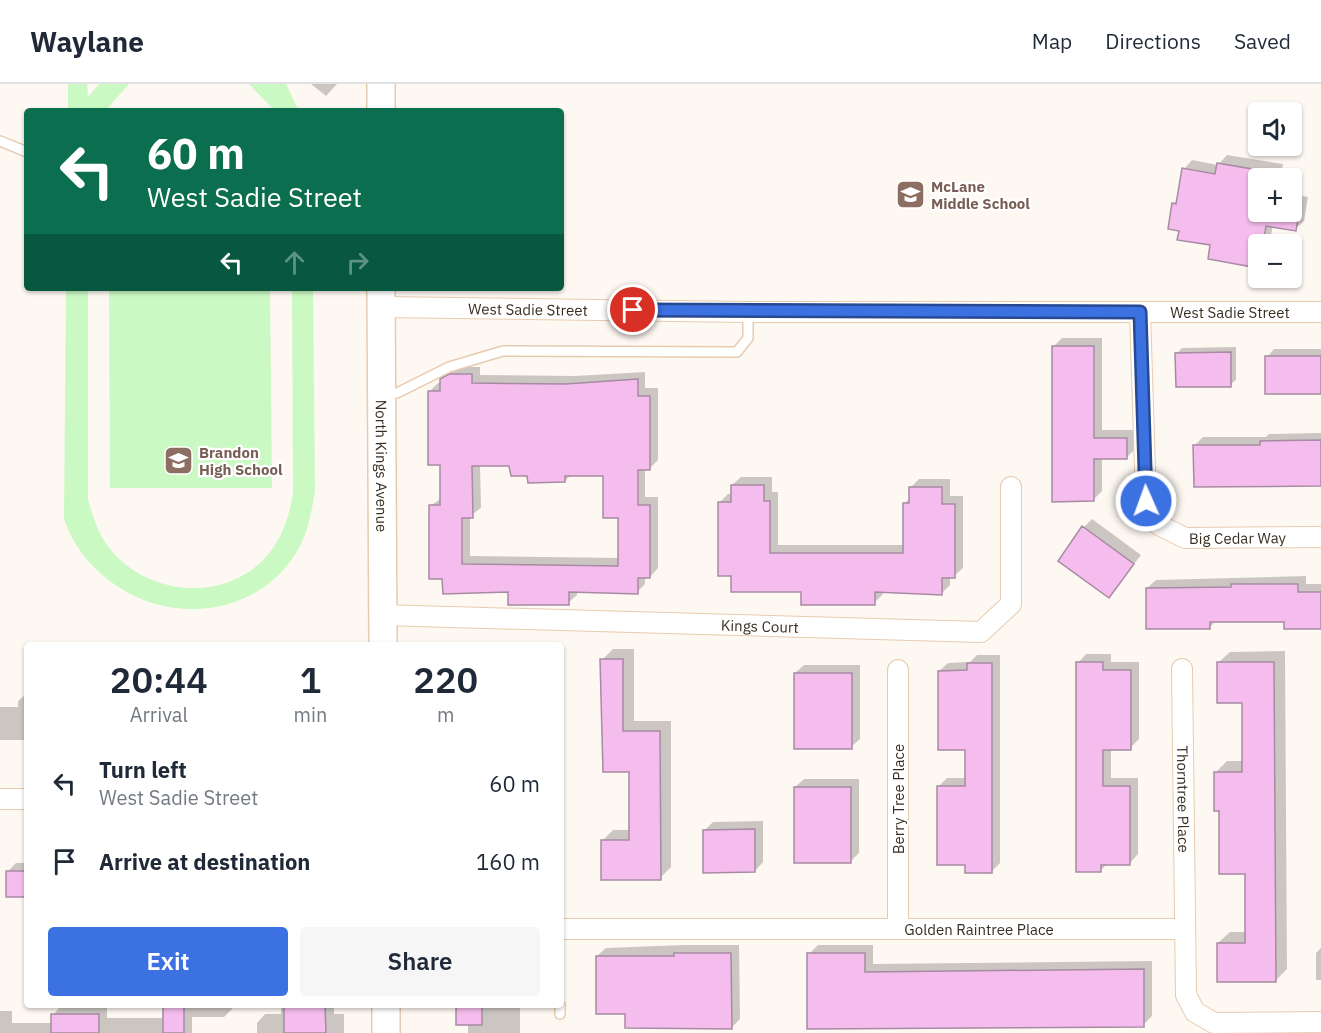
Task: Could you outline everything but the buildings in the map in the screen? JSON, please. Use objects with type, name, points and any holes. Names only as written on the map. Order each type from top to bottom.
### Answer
[{"type":"street","points":[[381,84],[381,108]]},
{"type":"street","name":"West Sadie Street","points":[[382,297],[748,312],[1321,312]]},
{"type":"street","name":"North Kings Avenue","points":[[382,297],[383,642]]},
{"type":"street","name":"Big Cedar Way","points":[[1140,312],[1146,501],[1160,525],[1185,538],[1321,537]]},
{"type":"street","name":"Kings Court","points":[[382,615],[981,632],[1011,603],[1011,487]]},
{"type":"street","name":"Thorntree Place","points":[[1182,669],[1184,929]]},
{"type":"street","name":"Berry Tree Place","points":[[898,670],[898,929]]},
{"type":"street","points":[[0,799],[24,799]]},
{"type":"street","name":"Golden Raintree Place","points":[[564,929],[1184,929]]},
{"type":"street","points":[[1184,929],[1186,995],[1195,1012],[1214,1023],[1321,1022]]},
{"type":"street","points":[[386,1008],[386,1033]]},
{"type":"lane","points":[[0,141],[24,151]]},
{"type":"lane","points":[[381,394],[397,393],[449,367],[503,351],[737,352],[748,338],[748,312]]},
{"type":"green space","points":[[68,84],[87,84],[88,97],[99,84],[129,84],[108,108],[68,108]]},
{"type":"green space","points":[[249,84],[286,84],[298,108],[272,108]]},
{"type":"green space","points":[[66,291],[88,291],[88,499],[96,525],[110,549],[126,564],[144,576],[164,584],[185,588],[207,587],[227,582],[247,573],[270,552],[284,528],[293,493],[292,291],[313,291],[315,491],[308,525],[301,544],[286,567],[267,585],[245,598],[221,606],[195,609],[169,607],[144,600],[120,588],[93,567],[79,550],[64,519]]},
{"type":"green space","points":[[109,291],[270,291],[272,488],[110,488]]},
{"type":"place","name":"McLane Middle School","points":[[910,195]]},
{"type":"place","name":"Brandon High School","points":[[178,461]]},
{"type":"route","points":[[633,310],[1140,312],[1146,501]]}]
